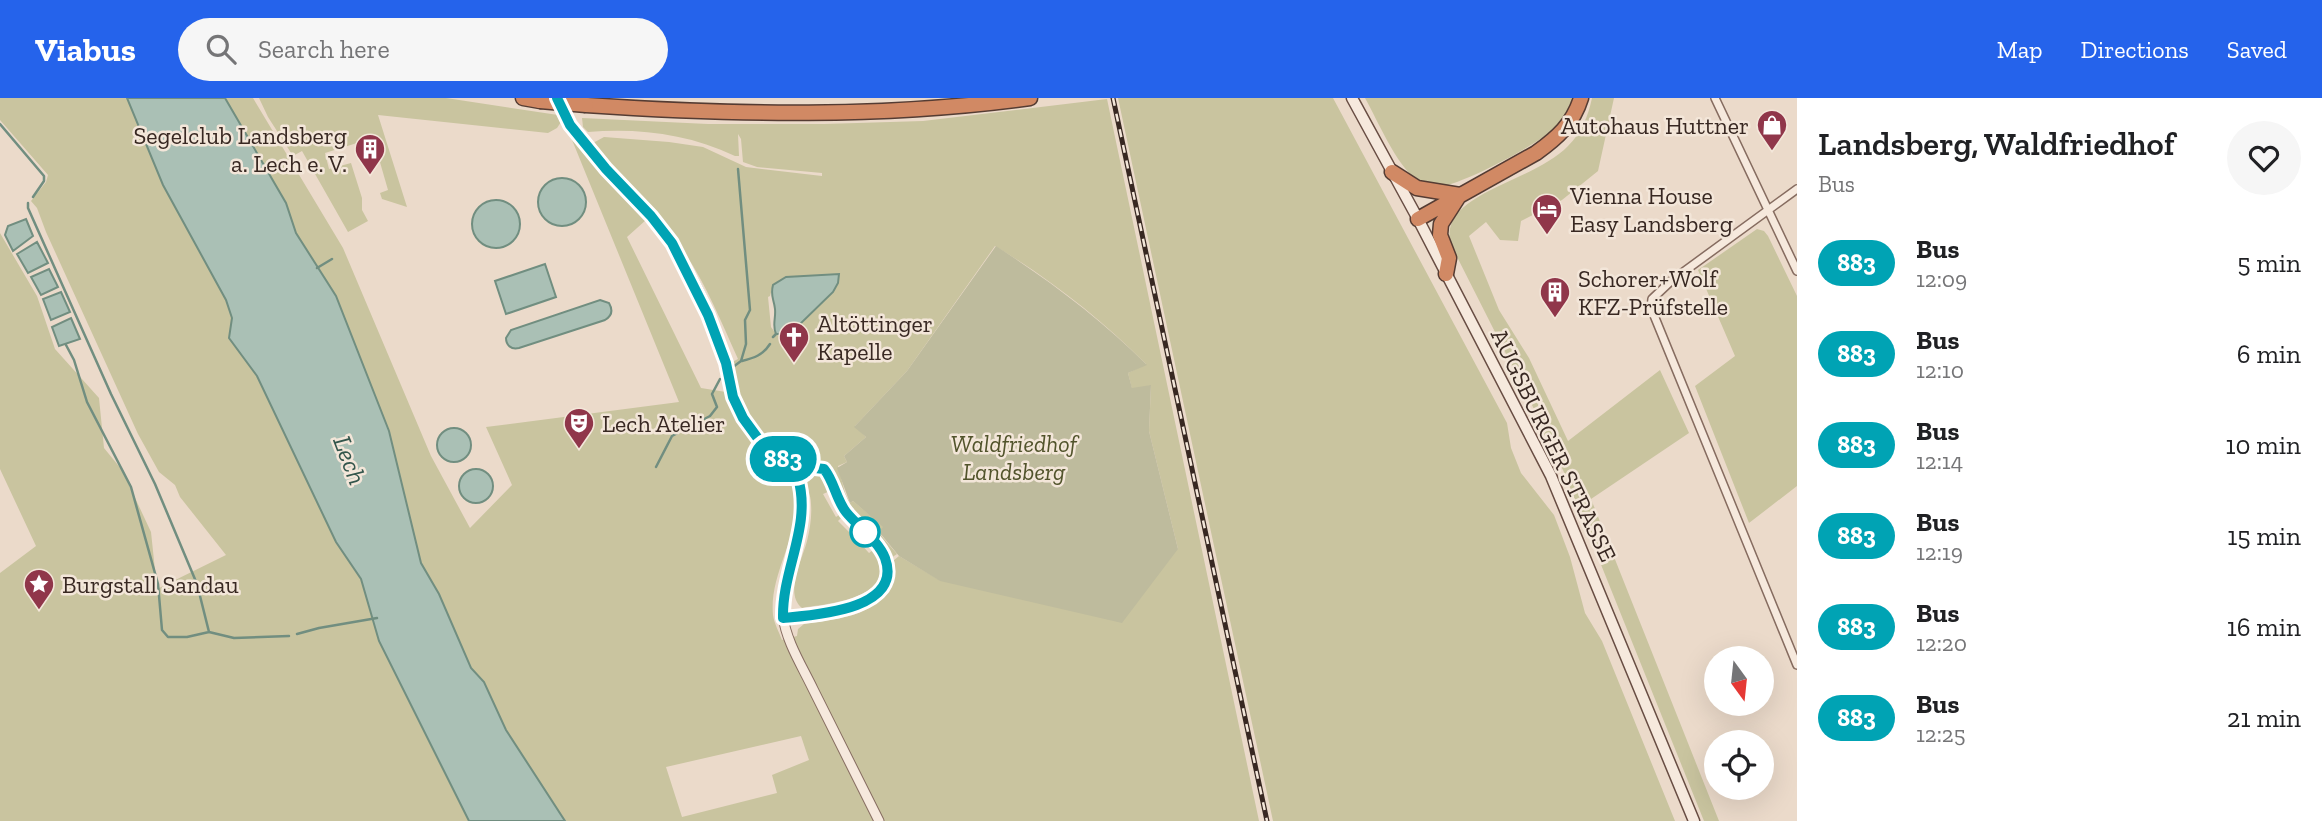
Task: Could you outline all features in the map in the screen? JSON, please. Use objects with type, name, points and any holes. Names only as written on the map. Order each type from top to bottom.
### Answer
[{"type":"highway","points":[[523,98],[707,113],[828,113],[926,109],[1030,98]]},
{"type":"highway","points":[[1418,219],[1554,140],[1577,112],[1581,98]]},
{"type":"highway","points":[[1392,172],[1417,188],[1460,195]]},
{"type":"highway","points":[[1446,274],[1449,258],[1440,235],[1441,224],[1460,195]]},
{"type":"main road","name":"AUGSBURGER STRASSE","points":[[1352,98],[1551,476],[1694,821]]},
{"type":"street","points":[[557,98],[570,125],[672,243],[706,309],[726,363],[733,397],[743,418],[762,444],[790,464],[798,478],[804,508],[785,584],[783,618],[796,654],[879,821]]},
{"type":"street","points":[[1716,98],[1797,271]]},
{"type":"street","points":[[1797,188],[1671,281],[1652,299],[1651,308],[1797,665]]},
{"type":"shaded area","points":[[0,98],[127,98],[163,185],[226,300],[232,318],[230,338],[257,376],[336,542],[361,580],[379,641],[469,821],[0,821],[0,573],[36,546],[0,469],[0,233],[37,296],[55,349],[99,398],[104,448],[122,470],[151,532],[157,589],[226,555],[180,497],[175,485],[159,472],[138,434],[37,208],[31,201],[46,182],[48,175],[0,120]]},
{"type":"shaded area","points":[[225,98],[253,98],[343,248],[431,456],[470,528],[512,485],[486,427],[679,402],[570,135],[646,220],[627,237],[701,388],[726,392],[744,428],[759,447],[786,472],[793,485],[796,508],[794,523],[773,599],[774,618],[782,640],[797,636],[798,629],[804,624],[851,615],[876,603],[890,579],[893,561],[899,556],[941,581],[1178,549],[1149,431],[1151,386],[1132,389],[1128,373],[1146,364],[1074,300],[995,246],[907,371],[855,426],[866,437],[844,456],[847,462],[838,466],[850,503],[853,501],[884,527],[879,533],[897,554],[891,558],[849,509],[825,462],[787,453],[772,444],[760,431],[741,400],[735,382],[730,363],[738,359],[696,271],[668,230],[593,143],[604,137],[669,142],[703,147],[746,167],[822,176],[822,173],[757,167],[743,162],[738,134],[739,156],[735,156],[700,142],[663,134],[588,132],[583,127],[582,118],[708,124],[923,121],[1107,99],[1259,821],[565,821],[506,730],[484,682],[471,668],[439,594],[421,563],[389,431],[336,296],[296,233],[286,203]],"holes":[[[838,274],[797,327],[776,334],[771,327],[768,297],[773,285]],[[801,736],[809,760],[772,775],[777,793],[682,817],[666,767]]]},
{"type":"shaded area","points":[[259,98],[446,98],[558,115],[561,122],[548,133],[378,115],[407,207],[382,199],[380,193],[388,190],[373,138],[325,153],[329,169],[351,163],[362,198],[362,210],[368,221],[348,232],[302,151],[293,156]]},
{"type":"shaded area","points":[[1118,98],[1333,98],[1507,423],[1511,448],[1521,473],[1554,515],[1570,557],[1585,613],[1602,641],[1675,821],[1273,821]]},
{"type":"shaded area","points":[[1365,98],[1573,98],[1561,122],[1540,139],[1487,169],[1454,183],[1433,186],[1417,180],[1402,164]]},
{"type":"shaded area","points":[[1592,98],[1614,98],[1598,171],[1562,200],[1521,221],[1518,241],[1500,240],[1486,222],[1469,236],[1499,310],[1529,358],[1568,441],[1660,370],[1689,433],[1591,499],[1704,783],[1704,800],[1711,800],[1719,821],[1704,821],[1563,470],[1450,243],[1452,223],[1464,207],[1556,156],[1577,135],[1589,111]]},
{"type":"shaded area","points":[[1757,229],[1768,236],[1797,296],[1797,486],[1749,523],[1695,386],[1735,356],[1698,270]]},
{"type":"shaded area","points":[[807,472],[822,472],[826,476],[830,491],[823,494],[836,517],[842,513],[844,515],[838,521],[855,538],[861,533],[863,535],[858,541],[869,553],[876,548],[881,565],[879,578],[871,588],[860,595],[830,604],[802,608],[794,594],[794,586],[810,522]]},
{"type":"green space","name":"Waldfriedhof Landsberg","points":[[996,246],[1074,301],[1147,365],[1128,373],[1132,388],[1151,385],[1149,431],[1178,549],[1122,623],[940,581],[899,556],[879,532],[883,527],[853,501],[850,503],[837,468],[847,462],[844,456],[866,437],[854,427],[907,371]]},
{"type":"water","name":"Lech","points":[[127,98],[225,98],[286,203],[296,233],[336,296],[389,431],[421,563],[439,594],[471,668],[484,682],[506,730],[565,821],[469,821],[379,641],[361,579],[336,542],[257,376],[229,338],[232,318],[226,300],[163,185]]},
{"type":"water","points":[[562,178],[579,185],[586,202],[579,219],[562,226],[545,219],[538,202],[545,185]]},
{"type":"water","points":[[496,200],[513,207],[520,224],[513,241],[496,248],[479,241],[472,224],[479,207]]},
{"type":"water","points":[[26,219],[33,236],[13,251],[5,235],[8,226]]},
{"type":"water","points":[[37,242],[48,263],[28,273],[17,254]]},
{"type":"water","points":[[545,264],[556,297],[506,314],[495,281]]},
{"type":"water","points":[[49,269],[58,287],[41,295],[31,277]]},
{"type":"water","points":[[839,274],[833,292],[797,327],[787,334],[776,334],[773,285],[786,277]]},
{"type":"water","points":[[61,292],[70,312],[51,320],[43,299]]},
{"type":"water","points":[[600,300],[609,303],[611,308],[610,315],[605,320],[519,348],[511,348],[507,343],[506,338],[511,330]]},
{"type":"water","points":[[71,318],[80,339],[59,346],[52,327]]},
{"type":"water","points":[[454,428],[466,433],[471,445],[466,457],[454,462],[442,457],[437,445],[442,433]]},
{"type":"water","points":[[476,469],[488,474],[493,486],[488,498],[476,503],[464,498],[459,486],[464,474]]},
{"type":"waterway","points":[[0,124],[44,176],[44,181],[33,197]]},
{"type":"waterway","points":[[733,367],[741,361],[746,344],[745,320],[750,310],[738,169]]},
{"type":"waterway","points":[[28,203],[111,394],[155,484],[197,584],[209,632],[234,638],[289,636]]},
{"type":"waterway","points":[[317,268],[332,259]]},
{"type":"waterway","points":[[773,337],[776,334]]},
{"type":"waterway","points":[[742,361],[758,356],[770,344]]},
{"type":"waterway","points":[[66,345],[74,360],[87,402],[131,487],[158,584],[162,630],[168,637],[187,637],[209,632]]},
{"type":"waterway","points":[[656,467],[672,436],[710,416],[717,407],[712,394],[720,379]]},
{"type":"waterway","points":[[297,634],[377,618]]},
{"type":"railway","points":[[1113,98],[1267,821]]},
{"type":"bus line","name":"883","points":[[557,98],[570,125],[606,169],[651,216],[685,265],[708,315],[726,363],[733,397],[743,418],[762,444],[794,469],[824,469],[846,512],[882,552],[887,570],[885,579],[874,596],[863,603],[849,609],[783,618],[785,584],[804,508],[798,478]]},
{"type":"place","name":"Autohaus Huttner","points":[[1772,152]]},
{"type":"place","name":"Segelclub Landsberg a. Lech e. V.","points":[[370,176]]},
{"type":"place","name":"Vienna House Easy Landsberg","points":[[1547,236]]},
{"type":"place","name":"Schorer+Wolf KFZ-Prüfstelle","points":[[1555,319]]},
{"type":"place","name":"Altöttinger Kapelle","points":[[794,364]]},
{"type":"place","name":"Lech Atelier","points":[[579,450]]},
{"type":"place","name":"Burgstall Sandau","points":[[39,611]]}]
